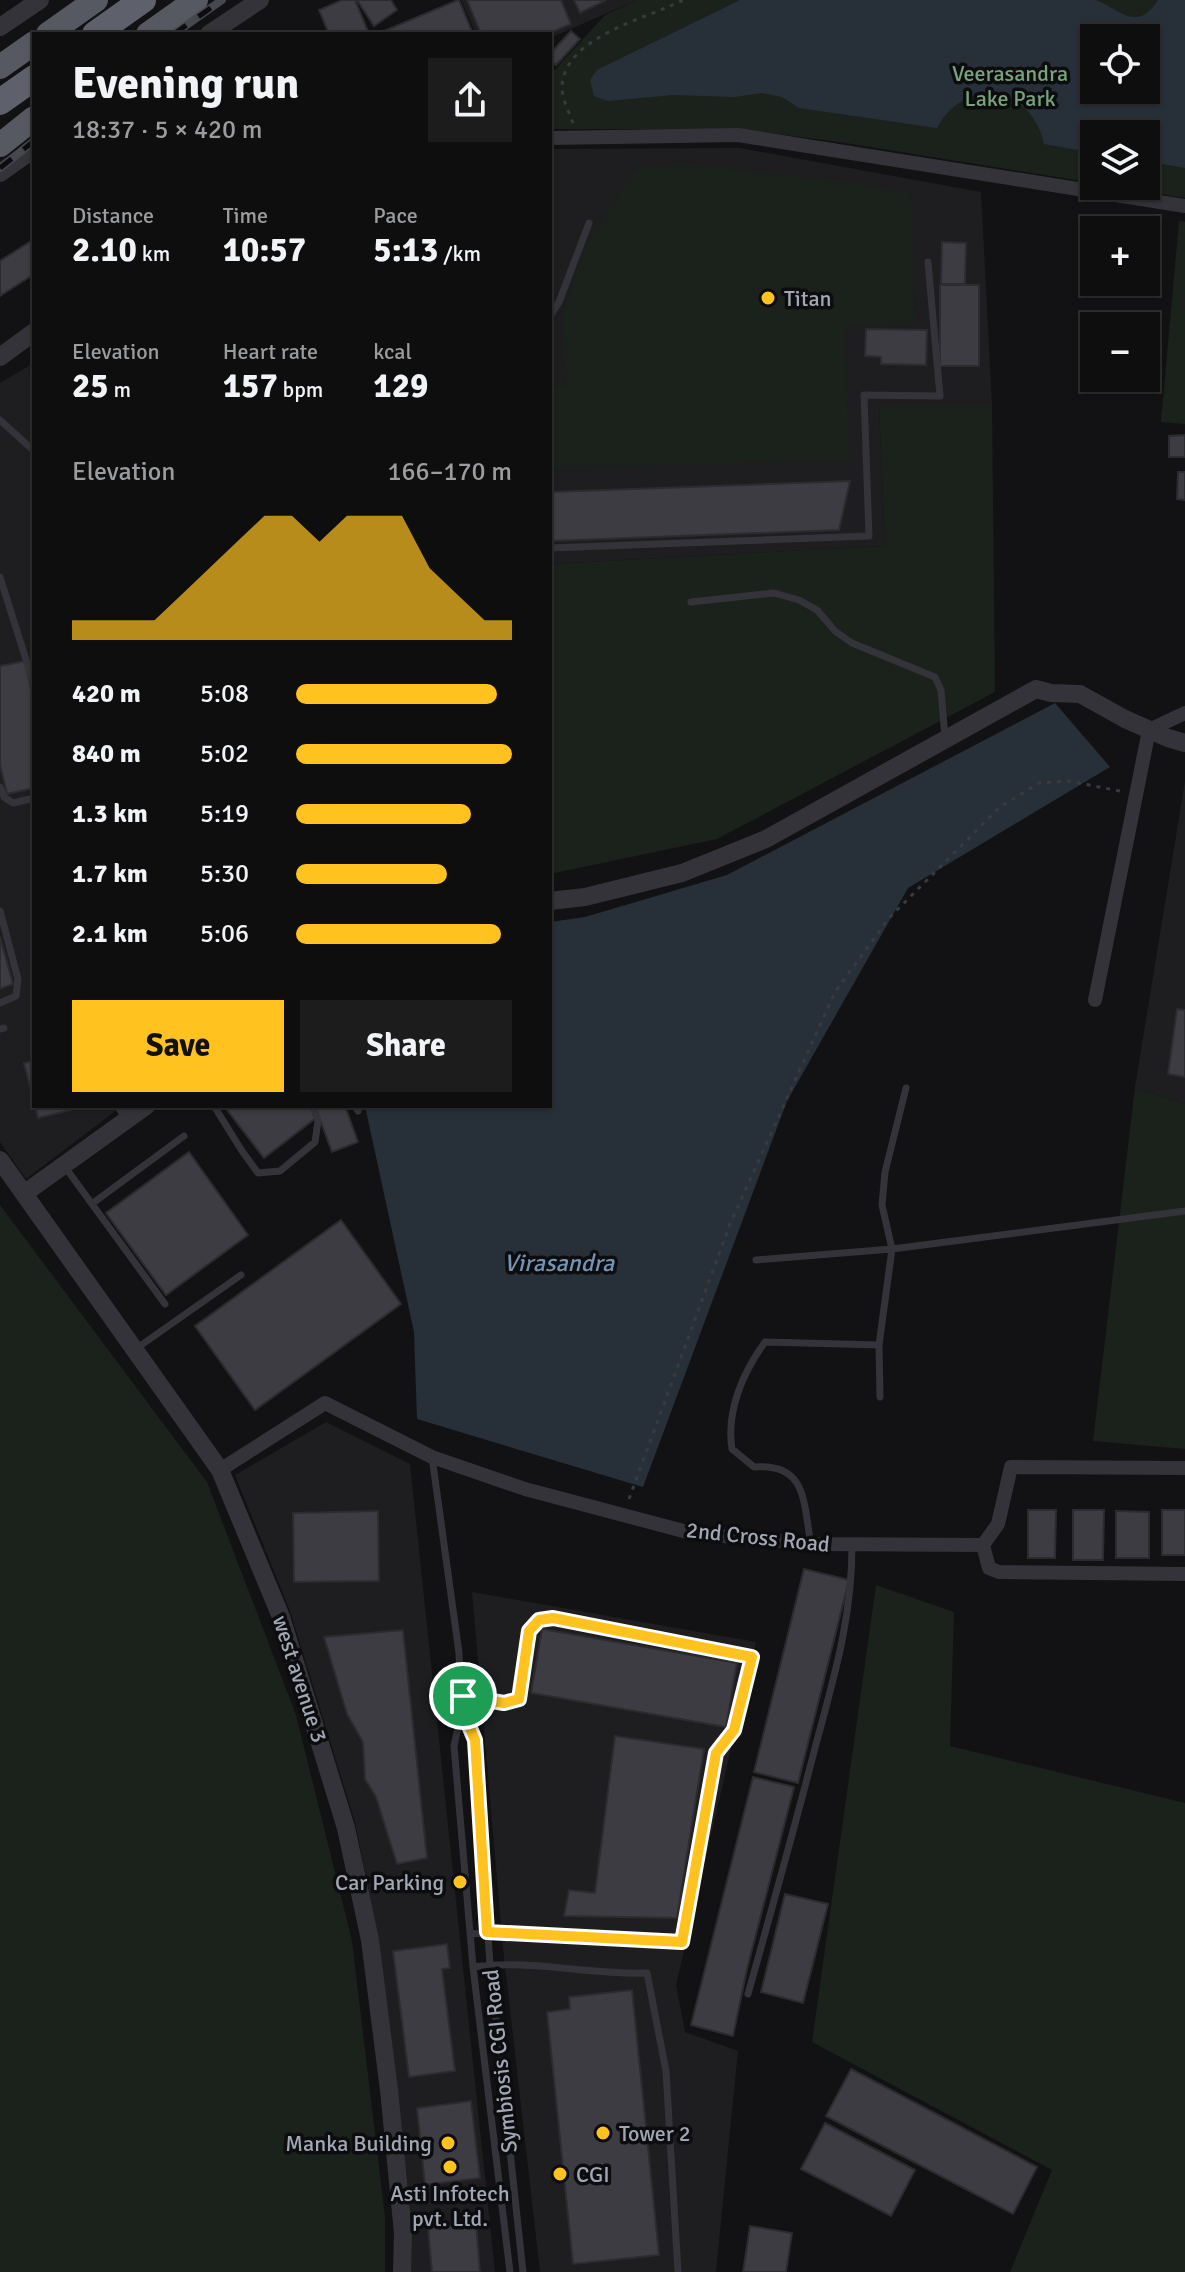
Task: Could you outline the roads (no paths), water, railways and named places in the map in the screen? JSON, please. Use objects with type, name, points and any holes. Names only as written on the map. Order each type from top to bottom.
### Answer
[{"type":"highway","points":[[51,32],[96,0]]},
{"type":"highway","points":[[98,32],[143,0]]},
{"type":"highway","points":[[151,32],[196,0]]},
{"type":"highway","points":[[0,67],[32,44]]},
{"type":"highway","points":[[0,102],[32,79]]},
{"type":"street","points":[[0,27],[40,0]]},
{"type":"street","points":[[212,32],[260,0]]},
{"type":"street","points":[[552,138],[738,135],[1185,206]]},
{"type":"street","points":[[0,173],[25,142]]},
{"type":"street","points":[[0,357],[32,333]]},
{"type":"street","points":[[552,901],[585,897],[682,873],[766,839],[1036,689],[1080,694],[1149,730],[1185,743]]},
{"type":"street","points":[[1149,730],[1185,713]]},
{"type":"street","points":[[1095,1000],[1149,730]]},
{"type":"street","points":[[25,1193],[64,1165],[122,1113]]},
{"type":"street","name":"west avenue 3","points":[[0,1160],[220,1470],[281,1617],[346,1828],[370,1940],[403,2233],[402,2272]]},
{"type":"street","name":"2nd Cross Road","points":[[220,1470],[325,1403],[432,1457],[525,1489],[691,1533],[811,1544],[983,1545]]},
{"type":"street","points":[[1185,1468],[1015,1466],[1008,1471],[998,1524],[983,1545],[989,1568],[999,1572],[1185,1574]]},
{"type":"lane","points":[[552,313],[589,223]]},
{"type":"lane","points":[[552,548],[869,536],[864,395],[940,396],[928,262]]},
{"type":"lane","points":[[0,420],[32,449]]},
{"type":"lane","points":[[0,577],[32,679]]},
{"type":"lane","points":[[691,602],[774,593],[799,600],[817,610],[835,631],[852,643],[935,677],[941,690],[945,739]]},
{"type":"lane","points":[[0,787],[4,797],[13,803],[32,798]]},
{"type":"lane","points":[[0,911],[18,979],[16,996],[0,1003]]},
{"type":"lane","points":[[880,1397],[879,1345],[892,1249],[882,1205],[885,1172],[906,1088]]},
{"type":"lane","points":[[215,1108],[258,1173],[280,1171],[315,1142],[318,1121],[314,1108]]},
{"type":"lane","points":[[93,1203],[184,1136]]},
{"type":"lane","points":[[64,1165],[165,1304]]},
{"type":"lane","points":[[756,1260],[892,1249],[1185,1211]]},
{"type":"lane","points":[[135,1349],[241,1275]]},
{"type":"lane","points":[[811,1544],[799,1483],[789,1472],[770,1466],[754,1467],[732,1449],[730,1416],[752,1361],[765,1342],[879,1345]]},
{"type":"lane","name":"Symbiosis CGI Road","points":[[432,1457],[463,1696],[454,1746],[473,1967],[510,2272]]},
{"type":"lane","points":[[748,1994],[844,1638],[852,1588],[852,1545]]},
{"type":"lane","points":[[463,1696],[504,1703],[519,1699],[529,1631],[539,1620],[553,1618],[752,1657],[734,1730],[716,1753],[682,1942],[487,1932],[470,1934]]},
{"type":"lane","name":"Symbiosis CGI Road","points":[[462,1709],[475,1740],[487,1932],[523,2272]]},
{"type":"lane","points":[[473,1967],[490,1965],[647,1973],[666,2071],[678,2272]]},
{"type":"water","name":"Veerasandra Lake Park","points":[[740,0],[1095,0],[1135,17],[1143,16],[1158,0],[1185,0],[1185,168],[1160,164],[1160,120],[1080,120],[1080,150],[1044,144],[1037,124],[1026,110],[1012,99],[996,94],[980,94],[964,100],[949,111],[937,128],[799,108],[782,97],[762,93],[734,97],[673,95],[608,101],[594,96],[590,80],[597,70]]},
{"type":"water","name":"Virasandra","points":[[1055,703],[1110,767],[908,888],[787,1101],[643,1487],[417,1419],[414,1332],[365,1108],[552,1108],[552,922],[585,917],[727,875]]},
{"type":"railway","points":[[177,32],[222,0]]},
{"type":"railway","points":[[0,168],[32,143]]},
{"type":"place","name":"Titan","points":[[768,298]]},
{"type":"place","name":"Car Parking","points":[[460,1882]]},
{"type":"place","name":"Tower 2","points":[[603,2133]]},
{"type":"place","name":"Manka Building","points":[[448,2143]]},
{"type":"place","name":"Asti Infotech pvt. Ltd.","points":[[450,2167]]},
{"type":"place","name":"CGI","points":[[560,2174]]}]
